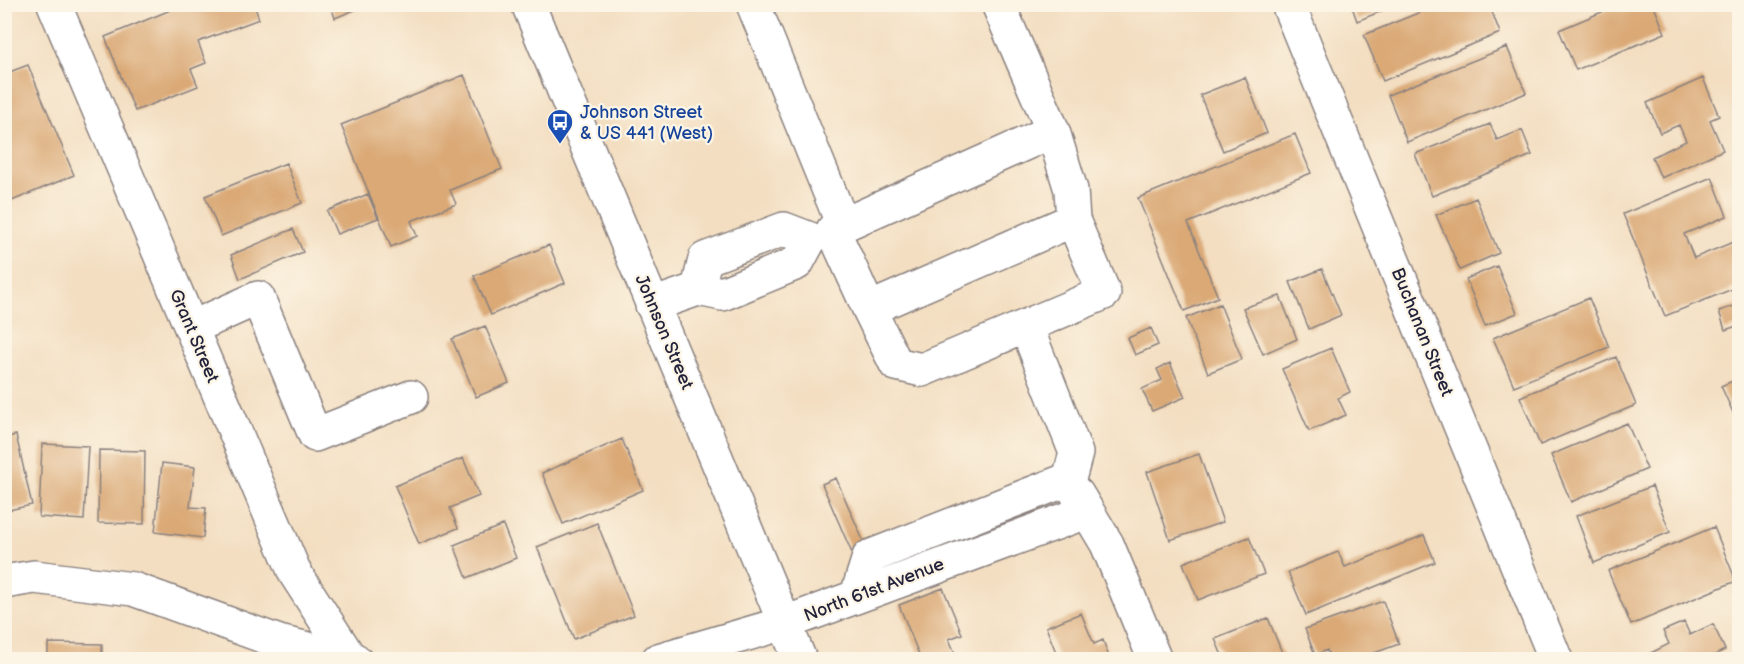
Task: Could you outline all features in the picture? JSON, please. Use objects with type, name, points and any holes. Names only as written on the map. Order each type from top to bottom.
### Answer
[{"type":"street","name":"Grant Street","points":[[54,4],[294,573],[352,659]]},
{"type":"street","name":"Johnson Street","points":[[528,4],[800,660]]},
{"type":"street","points":[[753,4],[829,231],[896,364],[922,370],[1104,293],[1073,220],[1071,190],[1053,131],[998,4]]},
{"type":"street","name":"Buchanan Street","points":[[1288,4],[1556,660]]},
{"type":"street","points":[[652,305],[698,289],[722,294],[797,263],[829,231],[1053,131]]},
{"type":"street","points":[[869,309],[1073,220]]},
{"type":"street","points":[[191,328],[258,298],[315,435],[411,398]]},
{"type":"street","points":[[1026,326],[1076,453],[1069,479],[1086,512],[1107,544],[1155,660]]},
{"type":"street","points":[[857,595],[868,557],[1069,479]]},
{"type":"street","name":"North 61st Avenue","points":[[658,660],[785,623],[1086,512]]},
{"type":"street","points":[[4,582],[34,577],[133,589],[279,642],[352,659]]},
{"type":"building","points":[[185,4],[254,4],[259,19],[198,42],[206,63],[191,69],[198,86],[135,111],[105,37]]},
{"type":"building","points":[[330,4],[367,4],[367,5],[335,18]]},
{"type":"building","points":[[1351,4],[1397,4],[1397,5],[1357,21]]},
{"type":"building","points":[[1440,4],[1489,4],[1500,33],[1383,81],[1364,35]]},
{"type":"building","points":[[1621,4],[1653,4],[1665,33],[1576,70],[1559,30]]},
{"type":"building","points":[[1507,47],[1526,93],[1407,142],[1388,95]]},
{"type":"building","points":[[28,65],[74,175],[7,203],[4,196],[4,74]]},
{"type":"building","points":[[464,75],[502,169],[450,190],[456,204],[411,221],[417,236],[391,247],[341,125]]},
{"type":"building","points":[[1245,77],[1267,133],[1223,151],[1200,95]]},
{"type":"building","points":[[1703,78],[1719,116],[1710,120],[1723,150],[1661,178],[1652,157],[1686,141],[1679,125],[1660,133],[1647,103]]},
{"type":"building","points":[[1490,124],[1497,140],[1522,130],[1532,155],[1432,196],[1415,154]]},
{"type":"building","points":[[1295,134],[1311,173],[1188,223],[1218,297],[1184,311],[1138,198]]},
{"type":"building","points":[[286,163],[302,203],[221,236],[205,196]]},
{"type":"building","points":[[1712,177],[1727,216],[1684,234],[1694,258],[1738,240],[1740,286],[1665,316],[1623,214]]},
{"type":"building","points":[[368,194],[378,218],[337,234],[327,211]]},
{"type":"building","points":[[1476,198],[1499,253],[1460,270],[1436,215]]},
{"type":"building","points":[[293,229],[303,252],[240,279],[231,255]]},
{"type":"building","points":[[549,245],[565,283],[491,315],[474,276]]},
{"type":"building","points":[[1497,266],[1517,313],[1485,326],[1466,279]]},
{"type":"building","points":[[1322,269],[1341,315],[1309,329],[1290,282]]},
{"type":"building","points":[[1280,296],[1297,339],[1263,354],[1243,308]]},
{"type":"building","points":[[1589,298],[1609,347],[1514,386],[1493,338]]},
{"type":"building","points":[[1220,304],[1242,359],[1208,373],[1186,318]]},
{"type":"building","points":[[1740,304],[1740,325],[1725,330],[1719,311]]},
{"type":"building","points":[[485,326],[509,383],[476,397],[452,339]]},
{"type":"building","points":[[1151,328],[1158,345],[1135,355],[1128,338]]},
{"type":"building","points":[[1331,348],[1350,392],[1338,398],[1346,415],[1309,431],[1282,369]]},
{"type":"building","points":[[1616,357],[1636,405],[1540,445],[1520,397]]},
{"type":"building","points":[[1170,363],[1185,397],[1152,411],[1142,389],[1162,380],[1157,369]]},
{"type":"building","points":[[1740,378],[1740,428],[1721,386]]},
{"type":"building","points":[[1627,423],[1647,469],[1571,502],[1551,455]]},
{"type":"building","points":[[16,435],[32,505],[4,511],[4,438]]},
{"type":"building","points":[[622,439],[643,490],[563,524],[542,473]]},
{"type":"building","points":[[42,444],[88,446],[84,520],[39,517]]},
{"type":"building","points":[[99,450],[145,451],[144,524],[98,523]]},
{"type":"building","points":[[1199,454],[1223,522],[1170,540],[1147,472]]},
{"type":"building","points":[[463,458],[479,496],[450,508],[458,528],[419,544],[395,486]]},
{"type":"building","points":[[162,463],[195,467],[190,507],[206,508],[203,538],[155,532]]},
{"type":"building","points":[[836,478],[866,547],[852,553],[822,484]]},
{"type":"building","points":[[1652,486],[1670,532],[1594,563],[1576,516]]},
{"type":"building","points":[[597,523],[634,615],[574,639],[537,547]]},
{"type":"building","points":[[503,525],[516,558],[467,578],[454,545]]},
{"type":"building","points":[[1714,527],[1736,581],[1631,625],[1608,571]]},
{"type":"building","points":[[1424,535],[1435,562],[1306,615],[1288,572],[1338,552],[1345,567]]},
{"type":"building","points":[[1249,537],[1264,574],[1198,600],[1183,563]]},
{"type":"building","points":[[943,588],[962,634],[949,639],[957,658],[921,660],[899,605]]},
{"type":"building","points":[[1383,601],[1399,644],[1355,660],[1331,660],[1327,650],[1315,655],[1305,629]]},
{"type":"building","points":[[1081,613],[1094,644],[1103,640],[1110,660],[1059,660],[1046,627]]},
{"type":"building","points":[[1268,618],[1285,660],[1224,660],[1215,639]]},
{"type":"building","points":[[1684,622],[1690,635],[1713,624],[1725,650],[1704,660],[1637,660],[1669,644],[1663,631]]},
{"type":"building","points":[[48,643],[102,644],[102,660],[48,660]]},
{"type":"place","name":"Johnson Street & US 441 (West)","points":[[560,145]]}]
